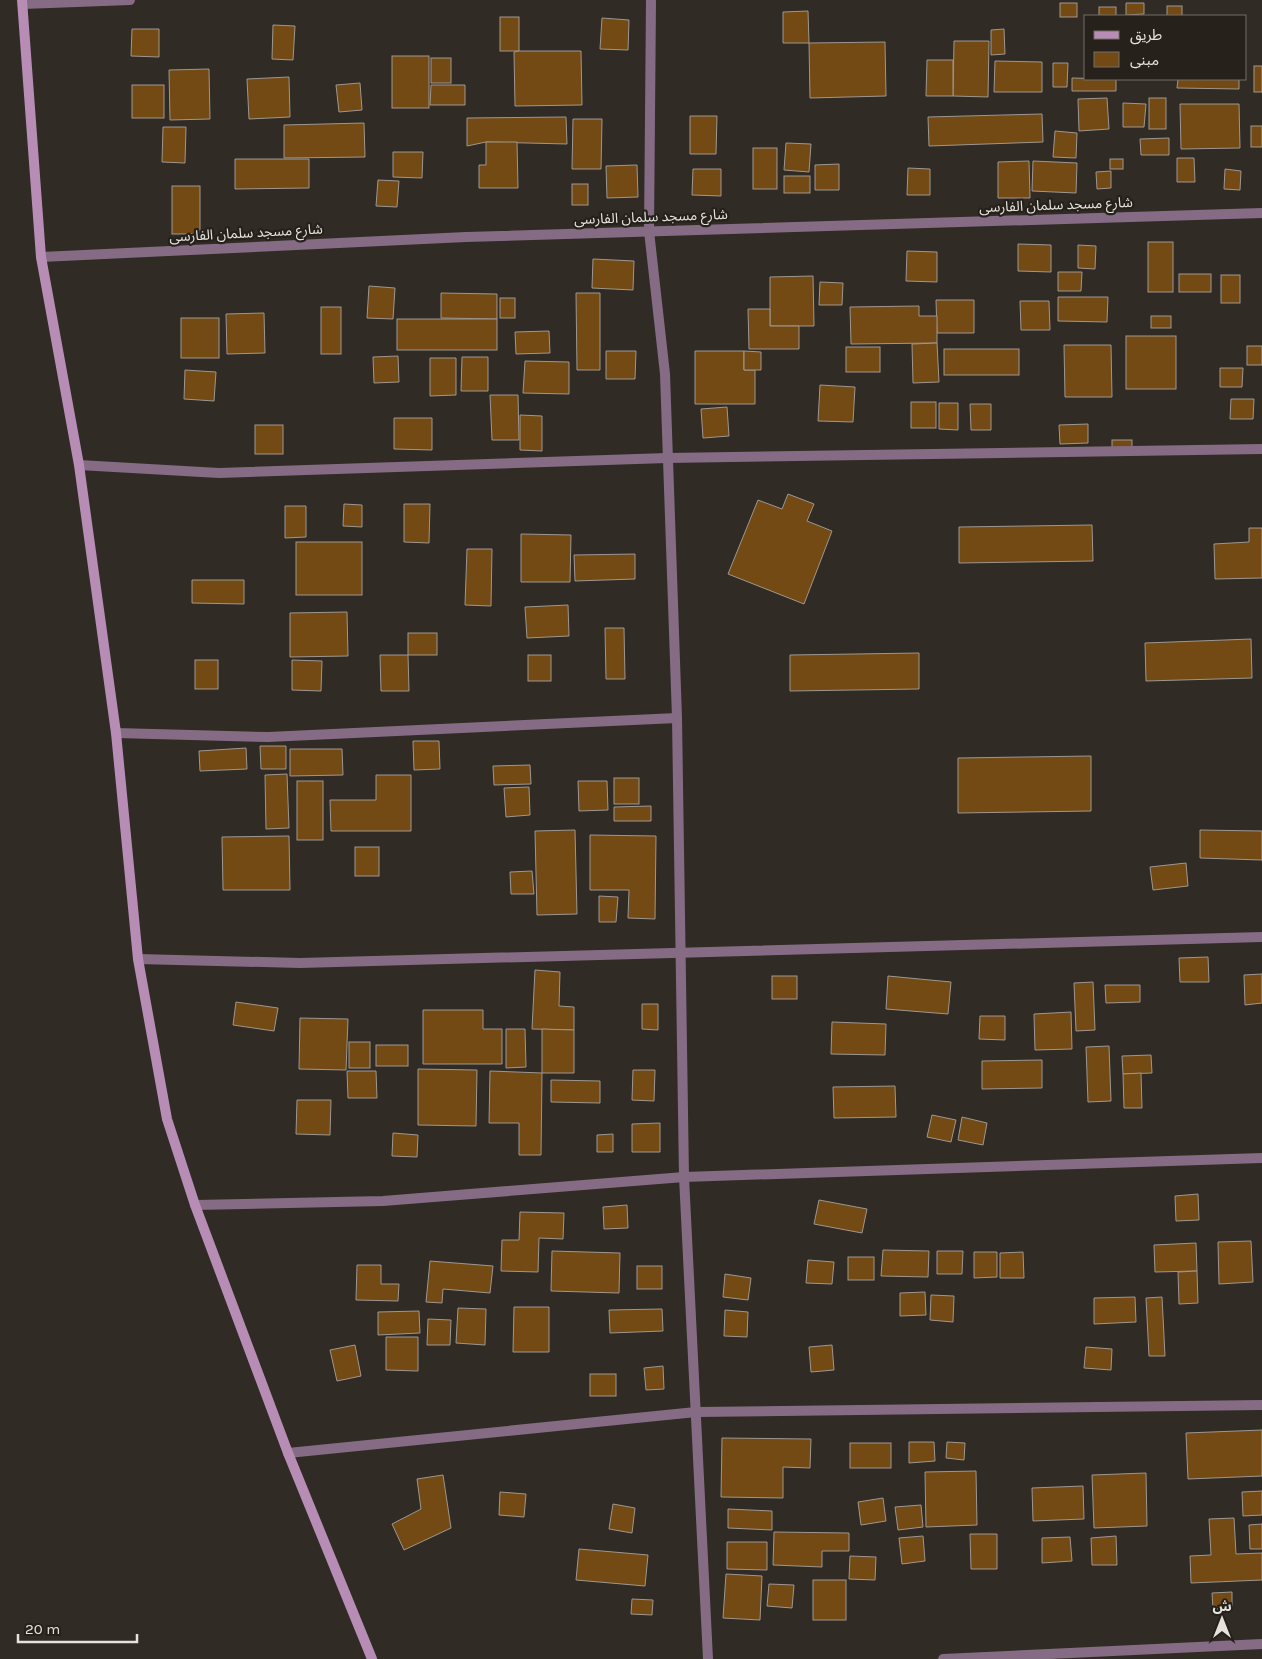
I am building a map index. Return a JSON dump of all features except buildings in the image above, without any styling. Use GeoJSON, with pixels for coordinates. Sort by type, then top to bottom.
{"type":"FeatureCollection","features":[{"type":"Feature","properties":{"kind":"street"},"geometry":{"type":"LineString","coordinates":[[130,0],[23,2],[41,257],[79,466],[116,733],[138,959],[167,1119],[195,1205],[288,1453],[372,1659]]}},
{"type":"Feature","properties":{"kind":"street"},"geometry":{"type":"LineString","coordinates":[[651,0],[649,231],[665,374],[678,718],[684,1177],[708,1659]]}},
{"type":"Feature","properties":{"kind":"street","name":"شارع مسجد سلمان الفارسى"},"geometry":{"type":"LineString","coordinates":[[41,257],[456,237],[1262,213]]}},
{"type":"Feature","properties":{"kind":"street"},"geometry":{"type":"LineString","coordinates":[[79,466],[219,473],[667,458],[1262,449]]}},
{"type":"Feature","properties":{"kind":"street"},"geometry":{"type":"LineString","coordinates":[[116,733],[268,737],[678,718]]}},
{"type":"Feature","properties":{"kind":"street"},"geometry":{"type":"LineString","coordinates":[[138,959],[300,963],[1262,937]]}},
{"type":"Feature","properties":{"kind":"street"},"geometry":{"type":"LineString","coordinates":[[195,1205],[383,1201],[684,1177],[1262,1158]]}},
{"type":"Feature","properties":{"kind":"street"},"geometry":{"type":"LineString","coordinates":[[288,1453],[696,1412],[1262,1405]]}},
{"type":"Feature","properties":{"kind":"street"},"geometry":{"type":"LineString","coordinates":[[943,1659],[1262,1644]]}}]}
